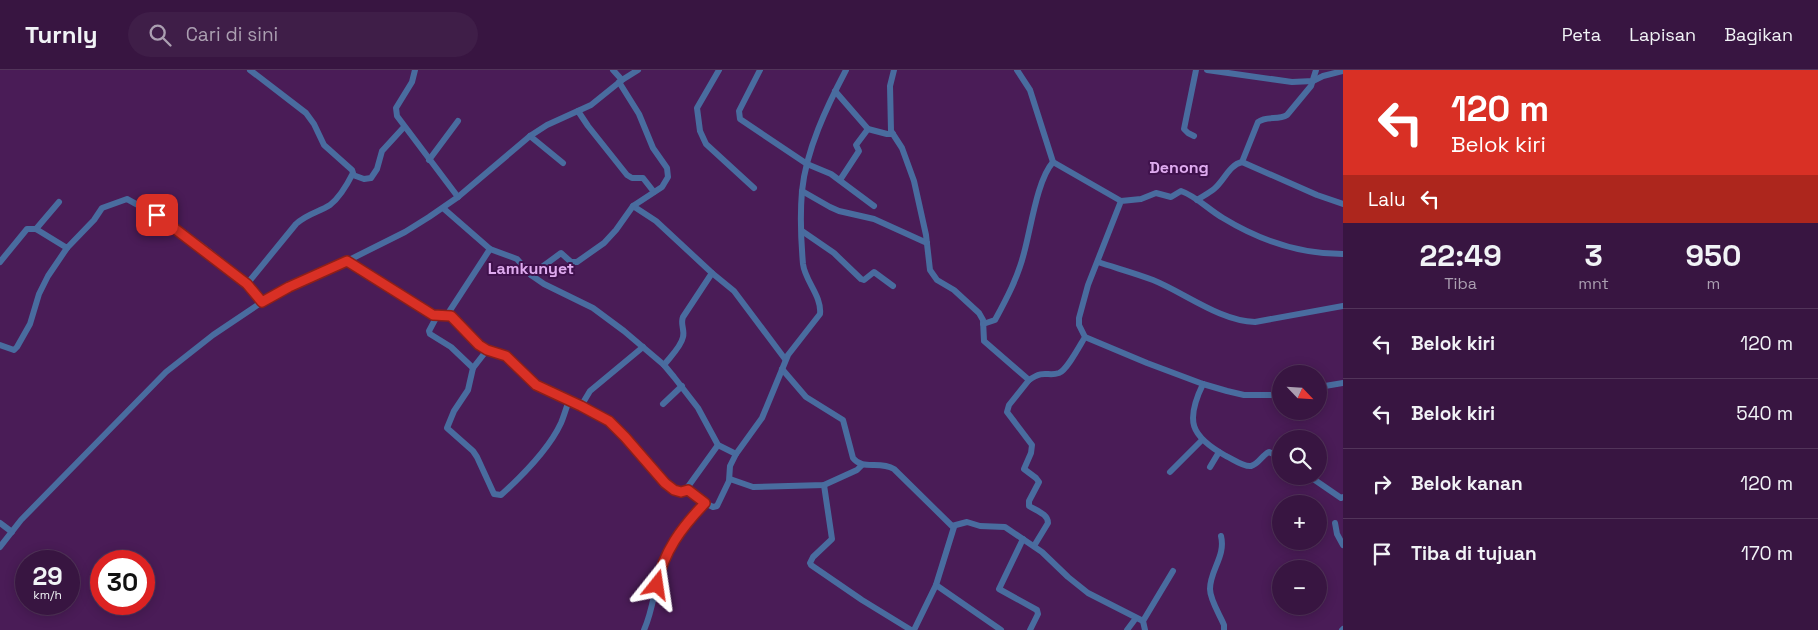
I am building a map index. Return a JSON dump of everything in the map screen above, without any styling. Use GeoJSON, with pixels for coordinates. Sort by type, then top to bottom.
{"type":"FeatureCollection","features":[{"type":"Feature","properties":{"kind":"street"},"geometry":{"type":"LineString","coordinates":[[250,70],[306,113],[314,124],[324,145],[352,170],[353,175]]}},
{"type":"Feature","properties":{"kind":"street"},"geometry":{"type":"LineString","coordinates":[[415,70],[412,82],[396,108],[397,116],[458,197]]}},
{"type":"Feature","properties":{"kind":"street"},"geometry":{"type":"LineString","coordinates":[[531,275],[561,253],[571,262],[577,262],[604,243],[633,206],[662,187],[669,174],[653,148],[639,114],[613,70]]}},
{"type":"Feature","properties":{"kind":"street"},"geometry":{"type":"LineString","coordinates":[[0,547],[5,529],[166,372],[214,335],[262,302],[289,287],[405,232],[458,197],[530,136],[547,125],[591,105],[620,81],[638,70]]}},
{"type":"Feature","properties":{"kind":"street"},"geometry":{"type":"LineString","coordinates":[[719,70],[696,108],[700,131],[706,144],[754,188]]}},
{"type":"Feature","properties":{"kind":"street"},"geometry":{"type":"LineString","coordinates":[[760,70],[739,111],[739,117],[807,164],[831,174],[874,206]]}},
{"type":"Feature","properties":{"kind":"street"},"geometry":{"type":"LineString","coordinates":[[688,490],[705,503],[713,507],[717,506],[730,479],[729,469],[736,454],[762,418],[785,359],[790,350],[820,314],[820,304],[804,267],[802,191],[807,164],[822,120],[846,70]]}},
{"type":"Feature","properties":{"kind":"street"},"geometry":{"type":"LineString","coordinates":[[894,70],[891,76],[890,123],[914,181],[927,243],[927,255],[931,273],[937,280],[954,290],[982,317],[984,341],[1029,380]]}},
{"type":"Feature","properties":{"kind":"street"},"geometry":{"type":"LineString","coordinates":[[1017,70],[1030,90],[1053,162],[1121,201],[1141,199],[1156,193],[1171,197],[1181,191],[1197,200],[1215,214],[1255,236],[1284,246],[1328,254],[1343,254]]}},
{"type":"Feature","properties":{"kind":"street"},"geometry":{"type":"LineString","coordinates":[[1194,136],[1184,129],[1196,70]]}},
{"type":"Feature","properties":{"kind":"street"},"geometry":{"type":"LineString","coordinates":[[1206,70],[1254,73],[1287,82],[1312,81],[1323,76],[1342,73]]}},
{"type":"Feature","properties":{"kind":"street"},"geometry":{"type":"LineString","coordinates":[[1242,162],[1258,122],[1264,118],[1286,117],[1311,86],[1316,70]]}},
{"type":"Feature","properties":{"kind":"street"},"geometry":{"type":"LineString","coordinates":[[835,91],[868,129],[893,134]]}},
{"type":"Feature","properties":{"kind":"street"},"geometry":{"type":"LineString","coordinates":[[578,111],[627,175],[632,178],[643,178],[654,192]]}},
{"type":"Feature","properties":{"kind":"street"},"geometry":{"type":"LineString","coordinates":[[429,160],[458,121]]}},
{"type":"Feature","properties":{"kind":"street"},"geometry":{"type":"LineString","coordinates":[[353,175],[364,179],[371,178],[377,169],[382,151],[404,127]]}},
{"type":"Feature","properties":{"kind":"street"},"geometry":{"type":"LineString","coordinates":[[840,180],[859,152],[856,145],[868,129]]}},
{"type":"Feature","properties":{"kind":"street"},"geometry":{"type":"LineString","coordinates":[[530,136],[563,163]]}},
{"type":"Feature","properties":{"kind":"street"},"geometry":{"type":"LineString","coordinates":[[982,324],[995,320],[1008,298],[1024,254],[1045,174],[1053,162]]}},
{"type":"Feature","properties":{"kind":"street"},"geometry":{"type":"LineString","coordinates":[[1197,200],[1213,190],[1233,166],[1242,162],[1317,195],[1343,204]]}},
{"type":"Feature","properties":{"kind":"street"},"geometry":{"type":"LineString","coordinates":[[247,284],[296,224],[306,215],[330,205],[353,175]]}},
{"type":"Feature","properties":{"kind":"street"},"geometry":{"type":"LineString","coordinates":[[802,191],[834,209],[874,219],[927,243]]}},
{"type":"Feature","properties":{"kind":"street"},"geometry":{"type":"LineString","coordinates":[[0,345],[10,350],[14,350],[17,347],[30,324],[39,294],[48,276],[67,248],[94,220],[102,208],[127,199],[157,215],[247,284],[262,302]]}},
{"type":"Feature","properties":{"kind":"street"},"geometry":{"type":"LineString","coordinates":[[1121,201],[1088,286],[1079,322],[1086,338],[1203,384],[1244,395],[1272,395]]}},
{"type":"Feature","properties":{"kind":"street"},"geometry":{"type":"LineString","coordinates":[[36,228],[59,202]]}},
{"type":"Feature","properties":{"kind":"street"},"geometry":{"type":"LineString","coordinates":[[633,206],[656,221],[741,299],[785,359]]}},
{"type":"Feature","properties":{"kind":"street"},"geometry":{"type":"LineString","coordinates":[[443,208],[490,249],[514,257],[531,275],[544,284],[593,308],[624,331],[664,365],[682,386],[698,408],[718,445],[736,454]]}},
{"type":"Feature","properties":{"kind":"street"},"geometry":{"type":"LineString","coordinates":[[0,262],[27,229],[36,228],[67,248]]}},
{"type":"Feature","properties":{"kind":"street"},"geometry":{"type":"LineString","coordinates":[[802,231],[834,253],[861,279],[864,280],[874,272],[893,286]]}},
{"type":"Feature","properties":{"kind":"street"},"geometry":{"type":"LineString","coordinates":[[447,315],[490,249]]}},
{"type":"Feature","properties":{"kind":"street"},"geometry":{"type":"LineString","coordinates":[[347,261],[421,308],[437,316],[447,315],[458,322],[487,350],[506,356],[536,385],[609,421],[665,483],[674,490],[681,492],[688,490]]}},
{"type":"Feature","properties":{"kind":"street"},"geometry":{"type":"LineString","coordinates":[[1098,262],[1153,280],[1229,317],[1243,321],[1255,322],[1343,306]]}},
{"type":"Feature","properties":{"kind":"street"},"geometry":{"type":"LineString","coordinates":[[664,365],[682,341],[684,333],[681,319],[712,273]]}},
{"type":"Feature","properties":{"kind":"street"},"geometry":{"type":"LineString","coordinates":[[437,316],[430,334],[451,348],[472,368]]}},
{"type":"Feature","properties":{"kind":"street"},"geometry":{"type":"LineString","coordinates":[[1034,546],[1048,523],[1048,519],[1029,506],[1029,501],[1039,482],[1024,468],[1031,453],[1032,445],[1007,412],[1009,405],[1029,380],[1042,373],[1057,373],[1063,370],[1086,338]]}},
{"type":"Feature","properties":{"kind":"street"},"geometry":{"type":"LineString","coordinates":[[581,406],[590,391],[642,347]]}},
{"type":"Feature","properties":{"kind":"street"},"geometry":{"type":"LineString","coordinates":[[487,350],[472,368],[468,390],[454,411],[447,428],[473,450],[496,496],[501,495],[514,483],[549,443],[560,424],[569,401]]}},
{"type":"Feature","properties":{"kind":"street"},"geometry":{"type":"LineString","coordinates":[[782,369],[806,397],[843,420],[853,458],[862,465],[881,464],[894,469],[954,527]]}},
{"type":"Feature","properties":{"kind":"street"},"geometry":{"type":"LineString","coordinates":[[1328,386],[1343,383]]}},
{"type":"Feature","properties":{"kind":"street"},"geometry":{"type":"LineString","coordinates":[[1203,384],[1196,398],[1192,413],[1195,427],[1202,440],[1219,452],[1247,466],[1254,465],[1269,452],[1272,454]]}},
{"type":"Feature","properties":{"kind":"street"},"geometry":{"type":"LineString","coordinates":[[663,404],[682,386]]}},
{"type":"Feature","properties":{"kind":"street"},"geometry":{"type":"LineString","coordinates":[[1170,472],[1202,440]]}},
{"type":"Feature","properties":{"kind":"street"},"geometry":{"type":"LineString","coordinates":[[688,490],[689,484],[718,445]]}},
{"type":"Feature","properties":{"kind":"street"},"geometry":{"type":"LineString","coordinates":[[1210,467],[1219,452]]}},
{"type":"Feature","properties":{"kind":"street"},"geometry":{"type":"LineString","coordinates":[[730,479],[753,487],[824,485],[857,470],[862,465]]}},
{"type":"Feature","properties":{"kind":"street"},"geometry":{"type":"LineString","coordinates":[[824,485],[832,539],[813,557],[811,565],[862,600],[912,630],[936,585],[954,527],[965,522],[980,526],[1005,527],[1034,546],[1088,593],[1139,620],[1145,630]]}},
{"type":"Feature","properties":{"kind":"street"},"geometry":{"type":"LineString","coordinates":[[1322,485],[1341,498],[1343,497]]}},
{"type":"Feature","properties":{"kind":"street"},"geometry":{"type":"LineString","coordinates":[[644,630],[665,556],[678,533],[705,503]]}},
{"type":"Feature","properties":{"kind":"street"},"geometry":{"type":"LineString","coordinates":[[1335,523],[1337,534],[1343,545]]}},
{"type":"Feature","properties":{"kind":"street"},"geometry":{"type":"LineString","coordinates":[[1221,536],[1223,544],[1210,584],[1210,592],[1224,625],[1224,630]]}},
{"type":"Feature","properties":{"kind":"street"},"geometry":{"type":"LineString","coordinates":[[1023,539],[999,589],[1037,610],[1038,614],[1030,630]]}},
{"type":"Feature","properties":{"kind":"street"},"geometry":{"type":"LineString","coordinates":[[1126,630],[1139,620],[1172,571]]}},
{"type":"Feature","properties":{"kind":"street"},"geometry":{"type":"LineString","coordinates":[[936,585],[1001,630]]}},
{"type":"Feature","properties":{"kind":"district","name":"Denong"},"geometry":{"type":"Point","coordinates":[1179,167]}},
{"type":"Feature","properties":{"kind":"district","name":"Lamkunyet"},"geometry":{"type":"Point","coordinates":[531,268]}},
{"type":"Feature","properties":{"kind":"route"},"geometry":{"type":"LineString","coordinates":[[157,215],[247,284],[262,302],[289,287],[347,261],[433,315],[451,316],[479,345],[487,350],[506,356],[536,385],[609,421],[665,483],[674,490],[681,492],[688,490],[688,492],[705,503],[678,533],[665,556],[657,585]]}}]}
